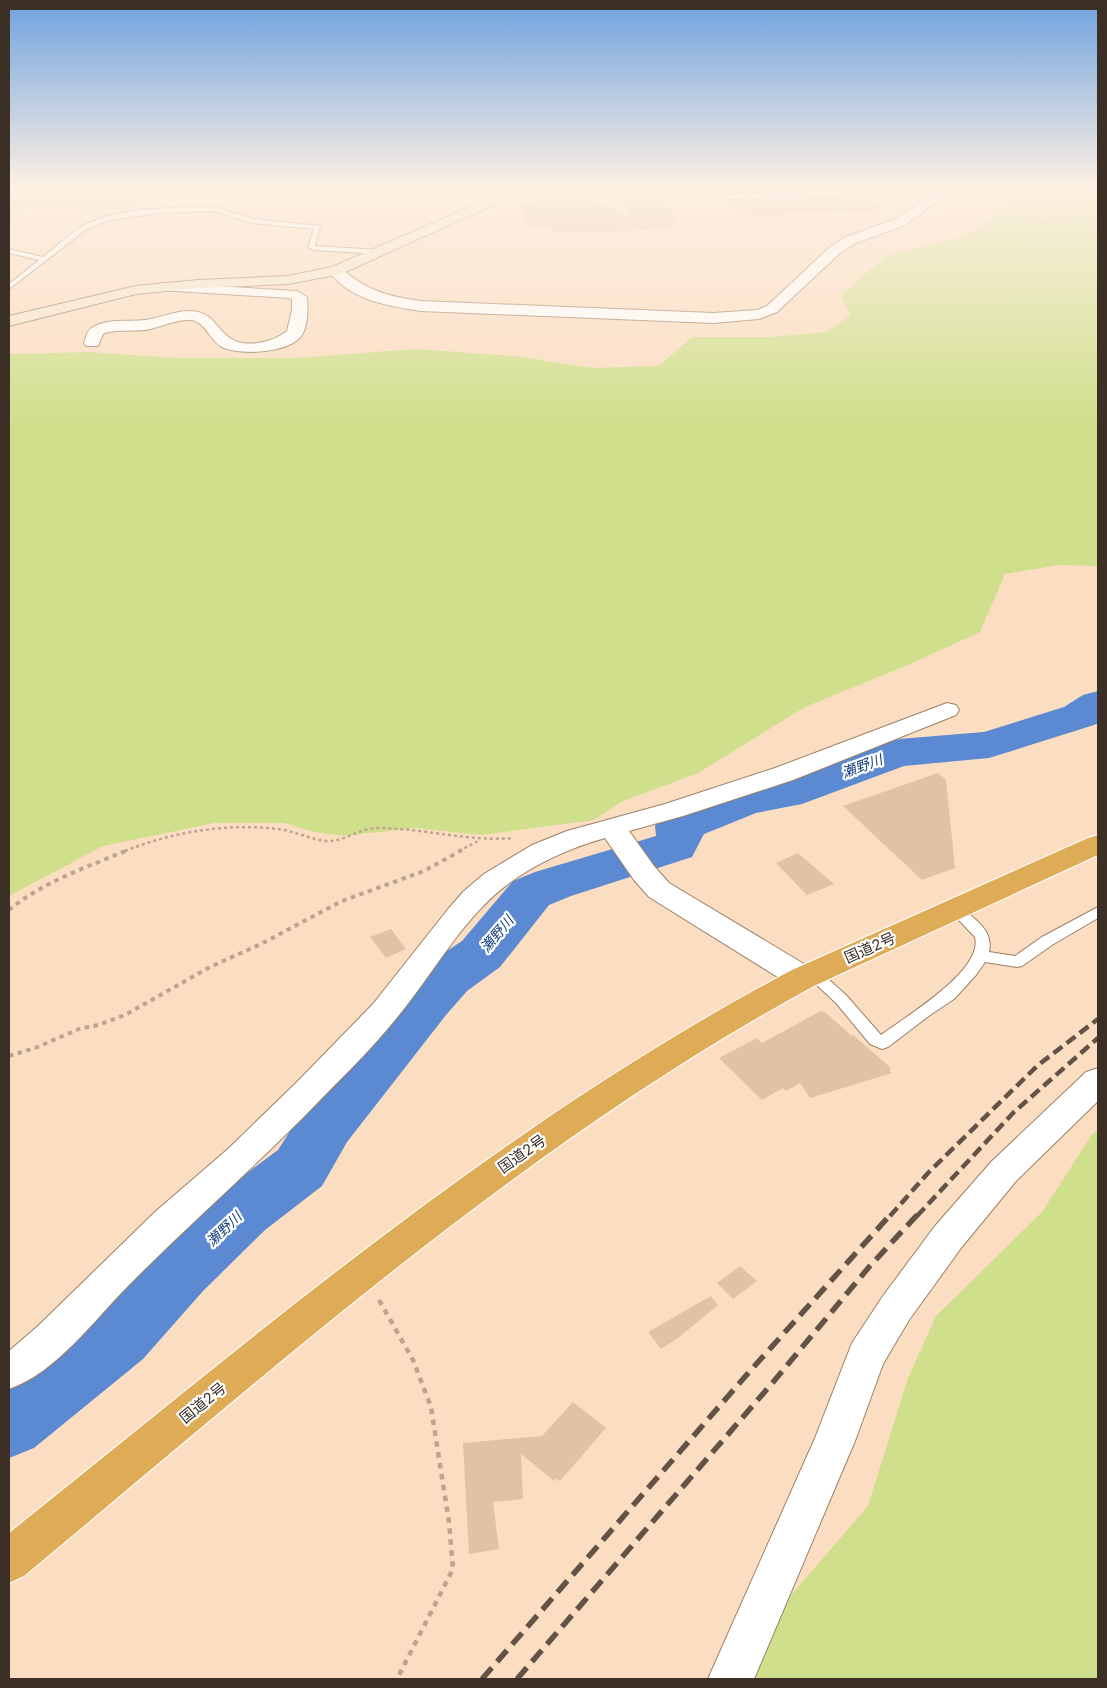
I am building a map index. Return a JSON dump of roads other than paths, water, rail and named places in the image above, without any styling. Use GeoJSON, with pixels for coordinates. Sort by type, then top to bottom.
{"type":"FeatureCollection","features":[{"type":"Feature","properties":{"kind":"highway","name":"国道2号"},"geometry":{"type":"LineString","coordinates":[[9,1561],[362,1272],[471,1189],[622,1084],[760,1001],[808,976],[1098,844]]}},
{"type":"Feature","properties":{"kind":"street"},"geometry":{"type":"LineString","coordinates":[[9,321],[106,296],[164,287],[288,280],[336,272],[349,266]]}},
{"type":"Feature","properties":{"kind":"street"},"geometry":{"type":"LineString","coordinates":[[336,272],[346,282],[374,298],[421,306],[713,318],[746,316],[772,309],[818,266]]}},
{"type":"Feature","properties":{"kind":"street"},"geometry":{"type":"LineString","coordinates":[[92,343],[96,331],[103,328],[146,324],[190,315],[200,317],[206,321],[219,338],[227,344],[244,347],[280,343],[295,333],[300,302],[299,297],[292,294],[164,287]]}},
{"type":"Feature","properties":{"kind":"street"},"geometry":{"type":"LineString","coordinates":[[9,1371],[23,1364],[52,1338],[169,1222],[240,1159],[310,1090],[384,1012],[459,916],[494,881],[542,851],[578,837],[674,810],[775,777],[948,710]]}},
{"type":"Feature","properties":{"kind":"street"},"geometry":{"type":"LineString","coordinates":[[614,829],[644,873],[659,890],[808,976]]}},
{"type":"Feature","properties":{"kind":"street"},"geometry":{"type":"LineString","coordinates":[[730,1679],[834,1441],[866,1356],[896,1308],[948,1237],[991,1185],[1098,1081]]}},
{"type":"Feature","properties":{"kind":"lane"},"geometry":{"type":"LineString","coordinates":[[9,287],[36,266]]}},
{"type":"Feature","properties":{"kind":"lane"},"geometry":{"type":"LineString","coordinates":[[808,976],[841,999],[876,1040],[882,1043],[924,1010],[949,994],[981,956],[984,942],[982,935],[955,910]]}},
{"type":"Feature","properties":{"kind":"lane"},"geometry":{"type":"LineString","coordinates":[[981,956],[1017,962],[1047,941],[1098,912]]}},
{"type":"Feature","properties":{"kind":"waterway","name":"瀬野川"},"geometry":{"type":"LineString","coordinates":[[9,1424],[119,1337],[180,1271],[243,1211],[300,1168],[326,1125],[427,1001],[448,977],[481,954],[531,893],[553,884],[675,846],[680,835],[679,826],[746,800],[785,794],[899,753],[989,745],[1079,716],[1098,704]]}},
{"type":"Feature","properties":{"kind":"railway"},"geometry":{"type":"LineString","coordinates":[[890,1216],[928,1173],[1037,1066],[1098,1019]]}},
{"type":"Feature","properties":{"kind":"railway"},"geometry":{"type":"LineString","coordinates":[[917,1216],[1014,1112],[1098,1038]]}},
{"type":"Feature","properties":{"kind":"railway"},"geometry":{"type":"LineString","coordinates":[[482,1679],[750,1371],[891,1214]]}},
{"type":"Feature","properties":{"kind":"railway"},"geometry":{"type":"LineString","coordinates":[[517,1679],[774,1381],[869,1267],[918,1214]]}}]}
